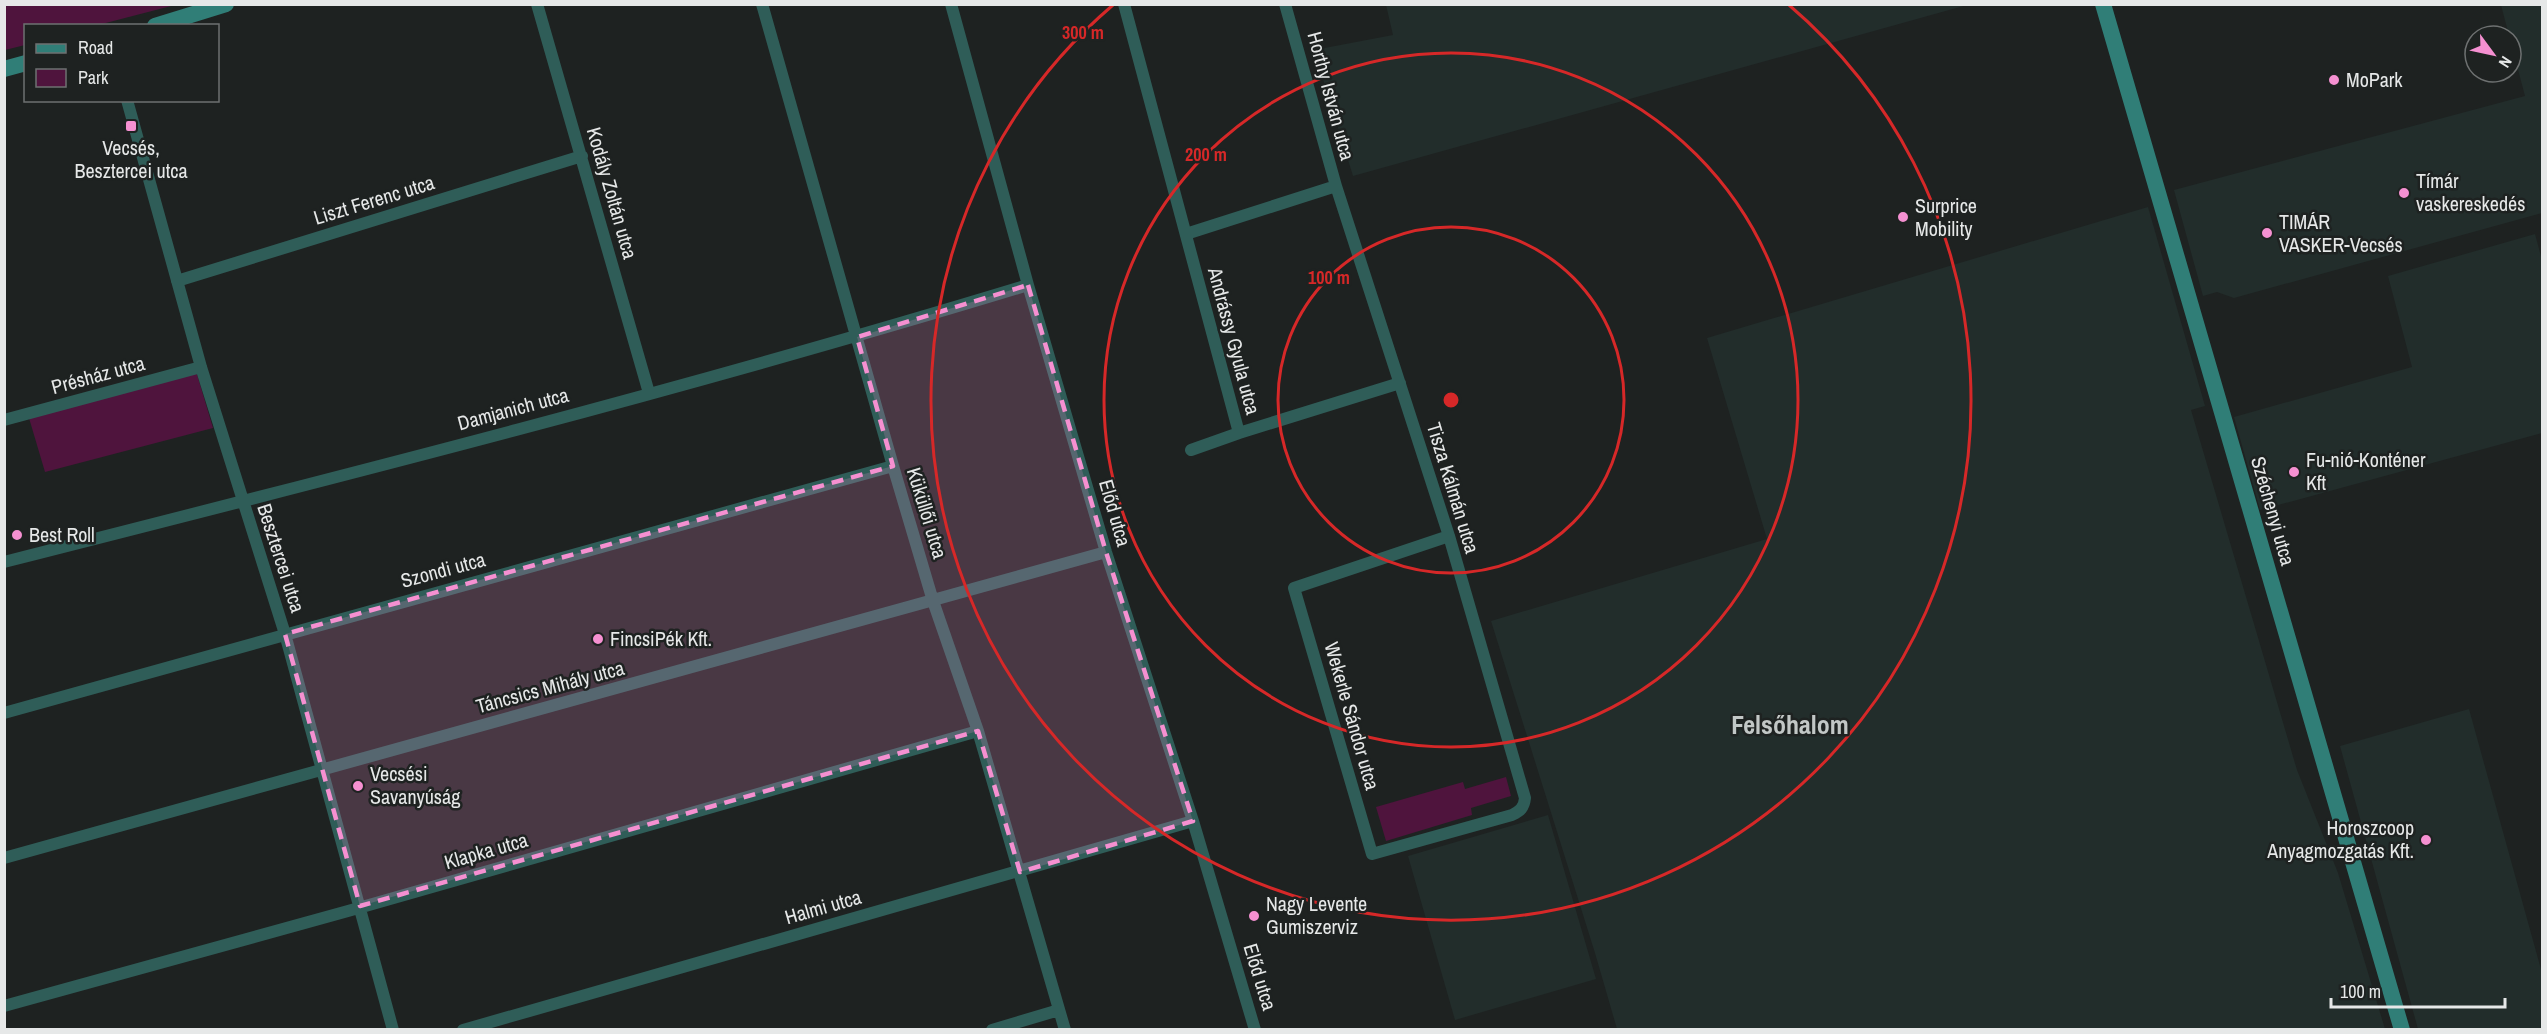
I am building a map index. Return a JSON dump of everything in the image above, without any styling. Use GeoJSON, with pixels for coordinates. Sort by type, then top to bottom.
{"type":"FeatureCollection","features":[{"type":"Feature","properties":{"kind":"street"},"geometry":{"type":"LineString","coordinates":[[161,24],[226,4]]}},
{"type":"Feature","properties":{"kind":"street","name":"Kodály Zoltán utca"},"geometry":{"type":"LineString","coordinates":[[537,4],[649,393]]}},
{"type":"Feature","properties":{"kind":"street","name":"Küküllői utca"},"geometry":{"type":"LineString","coordinates":[[762,4],[893,466],[933,601],[978,731],[1065,1029]]}},
{"type":"Feature","properties":{"kind":"street","name":"Előd utca"},"geometry":{"type":"LineString","coordinates":[[951,4],[1028,285],[1106,552],[1193,821],[1255,1029]]}},
{"type":"Feature","properties":{"kind":"street","name":"Andrássy Gyula utca"},"geometry":{"type":"LineString","coordinates":[[1124,4],[1239,433],[1400,383]]}},
{"type":"Feature","properties":{"kind":"street","name":"Horthy István utca"},"geometry":{"type":"LineString","coordinates":[[1186,234],[1336,186],[1286,4]]}},
{"type":"Feature","properties":{"kind":"street","name":"Széchenyi utca"},"geometry":{"type":"LineString","coordinates":[[2103,4],[2402,1029]]}},
{"type":"Feature","properties":{"kind":"street"},"geometry":{"type":"LineString","coordinates":[[4,69],[24,64]]}},
{"type":"Feature","properties":{"kind":"street","name":"Besztercei utca"},"geometry":{"type":"LineString","coordinates":[[128,102],[201,367],[285,634],[393,1029]]}},
{"type":"Feature","properties":{"kind":"street","name":"Liszt Ferenc utca"},"geometry":{"type":"LineString","coordinates":[[177,280],[582,156]]}},
{"type":"Feature","properties":{"kind":"street","name":"Tisza Kálmán utca"},"geometry":{"type":"LineString","coordinates":[[1336,186],[1449,536],[1525,798],[1525,805],[1519,812],[1512,815],[1372,854]]}},
{"type":"Feature","properties":{"kind":"street","name":"Damjanich utca"},"geometry":{"type":"LineString","coordinates":[[4,562],[243,502],[857,337],[1028,285]]}},
{"type":"Feature","properties":{"kind":"street","name":"Présház utca"},"geometry":{"type":"LineString","coordinates":[[4,420],[201,367]]}},
{"type":"Feature","properties":{"kind":"street"},"geometry":{"type":"LineString","coordinates":[[1191,450],[1239,433]]}},
{"type":"Feature","properties":{"kind":"street","name":"Szondi utca"},"geometry":{"type":"LineString","coordinates":[[4,712],[893,466]]}},
{"type":"Feature","properties":{"kind":"street","name":"Wekerle Sándor utca"},"geometry":{"type":"LineString","coordinates":[[1372,854],[1294,588],[1449,536]]}},
{"type":"Feature","properties":{"kind":"street","name":"Táncsics Mihály utca"},"geometry":{"type":"LineString","coordinates":[[4,858],[321,768],[336,766],[1106,552]]}},
{"type":"Feature","properties":{"kind":"street","name":"Klapka utca"},"geometry":{"type":"LineString","coordinates":[[4,1006],[978,731]]}},
{"type":"Feature","properties":{"kind":"street","name":"Halmi utca"},"geometry":{"type":"LineString","coordinates":[[463,1029],[1193,821]]}},
{"type":"Feature","properties":{"kind":"street"},"geometry":{"type":"LineString","coordinates":[[992,1029],[1059,1010]]}},
{"type":"Feature","properties":{"kind":"highlighted area"},"geometry":{"type":"Polygon","coordinates":[[[1028,285],[1106,552],[1193,821],[1020,872],[978,731],[360,906],[285,634],[893,466],[857,337],[1028,285]]]}},
{"type":"Feature","properties":{"kind":"shaded area"},"geometry":{"type":"Polygon","coordinates":[[[1386,4],[1967,5],[1353,176],[1314,50],[1393,35],[1386,4]]]}},
{"type":"Feature","properties":{"kind":"shaded area"},"geometry":{"type":"Polygon","coordinates":[[[2501,5],[2542,5],[2542,213],[2234,298],[2217,292],[2203,296],[2174,190],[2525,96],[2522,84],[2523,24],[2506,24],[2501,5]]]}},
{"type":"Feature","properties":{"kind":"shaded area"},"geometry":{"type":"Polygon","coordinates":[[[2148,207],[2205,406],[2191,410],[2297,770],[2338,873],[2385,1029],[1617,1029],[1491,621],[1767,539],[1707,338],[2148,207]]]}},
{"type":"Feature","properties":{"kind":"shaded area"},"geometry":{"type":"Polygon","coordinates":[[[2535,234],[2542,260],[2542,433],[2260,510],[2234,417],[2412,367],[2388,276],[2535,234]]]}},
{"type":"Feature","properties":{"kind":"shaded area"},"geometry":{"type":"Polygon","coordinates":[[[2469,709],[2542,973],[2542,1029],[2418,1029],[2340,746],[2469,709]]]}},
{"type":"Feature","properties":{"kind":"shaded area"},"geometry":{"type":"Polygon","coordinates":[[[1548,815],[1596,979],[1455,1020],[1408,856],[1548,815]]]}},
{"type":"Feature","properties":{"kind":"green space"},"geometry":{"type":"Polygon","coordinates":[[[5,4],[175,4],[102,24],[24,24],[24,45],[5,50],[5,4]]]}},
{"type":"Feature","properties":{"kind":"green space"},"geometry":{"type":"Polygon","coordinates":[[[196,371],[213,428],[45,472],[29,418],[196,371]]]}},
{"type":"Feature","properties":{"kind":"green space"},"geometry":{"type":"Polygon","coordinates":[[[1506,777],[1511,796],[1471,808],[1472,815],[1386,841],[1376,807],[1463,782],[1465,789],[1506,777]]]}},
{"type":"Feature","properties":{"kind":"place","name":"MoPark"},"geometry":{"type":"Point","coordinates":[2334,80]}},
{"type":"Feature","properties":{"kind":"place","name":"Vecsés, Besztercei utca"},"geometry":{"type":"Point","coordinates":[131,126]}},
{"type":"Feature","properties":{"kind":"place","name":"Tímár vaskereskedés"},"geometry":{"type":"Point","coordinates":[2404,193]}},
{"type":"Feature","properties":{"kind":"place","name":"Surprice Mobility"},"geometry":{"type":"Point","coordinates":[1903,217]}},
{"type":"Feature","properties":{"kind":"place","name":"TIMÁR VASKER-Vecsés"},"geometry":{"type":"Point","coordinates":[2267,233]}},
{"type":"Feature","properties":{"kind":"place","name":"Fu-nió-Konténer Kft"},"geometry":{"type":"Point","coordinates":[2294,472]}},
{"type":"Feature","properties":{"kind":"place","name":"Best Roll"},"geometry":{"type":"Point","coordinates":[17,535]}},
{"type":"Feature","properties":{"kind":"place","name":"FincsiPék Kft."},"geometry":{"type":"Point","coordinates":[598,639]}},
{"type":"Feature","properties":{"kind":"place","name":"Vecsési Savanyúság"},"geometry":{"type":"Point","coordinates":[358,786]}},
{"type":"Feature","properties":{"kind":"place","name":"Horoszcoop Anyagmozgatás Kft."},"geometry":{"type":"Point","coordinates":[2426,840]}},
{"type":"Feature","properties":{"kind":"place","name":"Nagy Levente Gumiszerviz"},"geometry":{"type":"Point","coordinates":[1254,916]}},
{"type":"Feature","properties":{"kind":"district","name":"Felsőhalom"},"geometry":{"type":"Point","coordinates":[1790,725]}}]}
